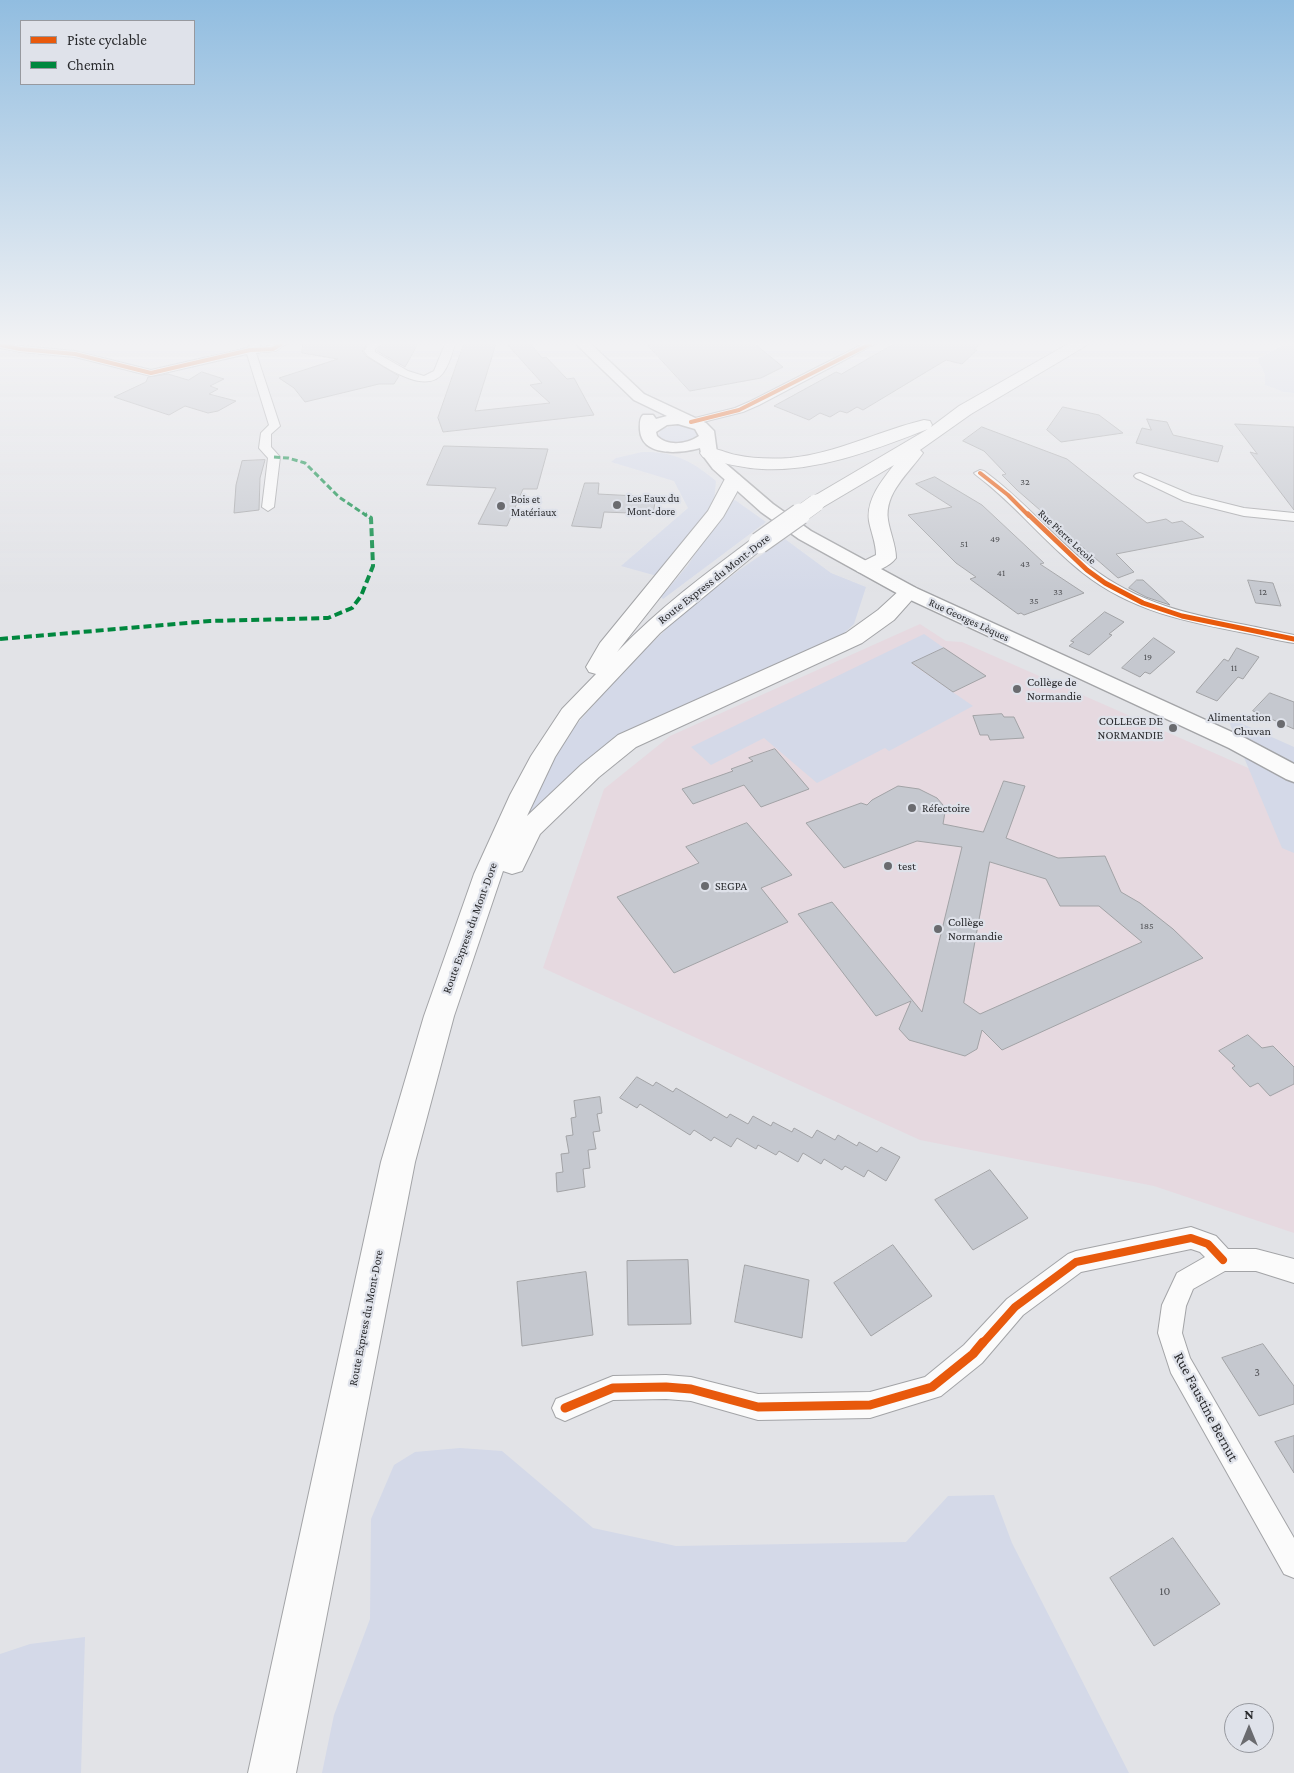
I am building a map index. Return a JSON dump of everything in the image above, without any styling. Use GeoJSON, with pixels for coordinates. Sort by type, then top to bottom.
{"type":"FeatureCollection","features":[{"type":"Feature","properties":{"kind":"main road"},"geometry":{"type":"LineString","coordinates":[[649,427],[649,430],[654,427]]}},
{"type":"Feature","properties":{"kind":"main road"},"geometry":{"type":"LineString","coordinates":[[570,714],[611,643],[716,513],[728,492],[715,453],[700,427]]}},
{"type":"Feature","properties":{"kind":"main road"},"geometry":{"type":"LineString","coordinates":[[679,448],[696,445],[728,461],[756,465],[790,462],[828,456],[860,448],[919,427]]}},
{"type":"Feature","properties":{"kind":"main road","name":"Route Express du Mont-Dore"},"geometry":{"type":"LineString","coordinates":[[272,1773],[398,1162],[439,1016],[488,874],[542,756],[570,714],[652,628],[702,586],[816,503],[942,427]]}},
{"type":"Feature","properties":{"kind":"main road","name":"Rue Georges Lèques"},"geometry":{"type":"LineString","coordinates":[[649,430],[648,435],[650,439],[656,443],[695,453],[715,453],[767,508],[805,535],[909,592],[1237,743],[1294,765]]}},
{"type":"Feature","properties":{"kind":"main road"},"geometry":{"type":"LineString","coordinates":[[865,568],[886,558],[878,515],[886,490],[898,471],[926,438]]}},
{"type":"Feature","properties":{"kind":"main road"},"geometry":{"type":"LineString","coordinates":[[340,1450],[452,1029],[477,950],[515,856],[529,829],[590,771],[627,741],[854,638],[886,615],[909,592]]}},
{"type":"Feature","properties":{"kind":"main road","name":"Rue Georges Lèques"},"geometry":{"type":"LineString","coordinates":[[1237,743],[1294,774]]}},
{"type":"Feature","properties":{"kind":"street"},"geometry":{"type":"LineString","coordinates":[[268,507],[274,457],[265,448],[266,433],[274,427]]}},
{"type":"Feature","properties":{"kind":"street"},"geometry":{"type":"LineString","coordinates":[[715,453],[724,427]]}},
{"type":"Feature","properties":{"kind":"street","name":"Rue Pierre Lecole"},"geometry":{"type":"LineString","coordinates":[[980,473],[998,485],[1088,571],[1121,593],[1160,611],[1294,639]]}},
{"type":"Feature","properties":{"kind":"street"},"geometry":{"type":"LineString","coordinates":[[1140,476],[1188,498],[1244,512],[1294,517]]}},
{"type":"Feature","properties":{"kind":"street"},"geometry":{"type":"LineString","coordinates":[[565,1408],[613,1388],[666,1387],[690,1389],[758,1407],[870,1405],[932,1387],[973,1354],[1015,1307],[1076,1262],[1190,1238],[1208,1244],[1222,1260],[1256,1260],[1294,1271]]}},
{"type":"Feature","properties":{"kind":"street","name":"Rue Faustine Bernut"},"geometry":{"type":"LineString","coordinates":[[1222,1260],[1185,1282],[1174,1305],[1170,1333],[1180,1364],[1294,1564]]}},
{"type":"Feature","properties":{"kind":"shaded area"},"geometry":{"type":"Polygon","coordinates":[[[685,427],[695,429],[699,437],[683,443],[672,444],[658,436],[661,429],[685,427]]]}},
{"type":"Feature","properties":{"kind":"shaded area"},"geometry":{"type":"Polygon","coordinates":[[[642,452],[673,455],[699,468],[716,481],[714,502],[696,532],[657,576],[621,566],[688,508],[674,481],[611,462],[616,458],[642,452]]]}},
{"type":"Feature","properties":{"kind":"shaded area"},"geometry":{"type":"Polygon","coordinates":[[[735,500],[766,522],[663,599],[661,597],[688,565],[728,502],[735,500]]]}},
{"type":"Feature","properties":{"kind":"shaded area"},"geometry":{"type":"Polygon","coordinates":[[[785,539],[831,573],[866,587],[854,624],[832,644],[739,682],[535,810],[525,814],[563,740],[624,670],[688,608],[785,539]]]}},
{"type":"Feature","properties":{"kind":"shaded area","name":"Collège de Normandie"},"geometry":{"type":"Polygon","coordinates":[[[920,624],[946,641],[962,642],[1271,778],[1294,794],[1294,1233],[1154,1186],[920,1140],[543,968],[604,789],[670,736],[920,624]]]}},
{"type":"Feature","properties":{"kind":"shaded area"},"geometry":{"type":"Polygon","coordinates":[[[924,634],[944,648],[912,664],[973,706],[889,751],[885,748],[817,783],[764,738],[711,765],[691,747],[924,634]]]}},
{"type":"Feature","properties":{"kind":"shaded area"},"geometry":{"type":"Polygon","coordinates":[[[1227,717],[1294,747],[1294,853],[1282,848],[1227,717]]]}},
{"type":"Feature","properties":{"kind":"shaded area"},"geometry":{"type":"Polygon","coordinates":[[[460,1448],[502,1451],[593,1528],[676,1546],[906,1542],[948,1496],[994,1495],[1012,1543],[1129,1773],[322,1773],[334,1715],[370,1619],[371,1519],[394,1465],[415,1452],[460,1448]]]}},
{"type":"Feature","properties":{"kind":"shaded area"},"geometry":{"type":"Polygon","coordinates":[[[85,1637],[81,1773],[0,1773],[0,1654],[30,1644],[85,1637]]]}},
{"type":"Feature","properties":{"kind":"building"},"geometry":{"type":"Polygon","coordinates":[[[441,427],[490,427],[443,432],[441,427]]]}},
{"type":"Feature","properties":{"kind":"building"},"geometry":{"type":"Polygon","coordinates":[[[982,427],[1067,459],[1147,523],[1166,519],[1172,523],[1182,521],[1204,537],[1116,554],[1134,572],[1118,578],[1017,490],[1002,475],[1006,474],[984,451],[963,441],[982,427]]]}},
{"type":"Feature","properties":{"kind":"building"},"geometry":{"type":"Polygon","coordinates":[[[1049,427],[1115,427],[1123,433],[1061,442],[1047,430],[1049,427]]]}},
{"type":"Feature","properties":{"kind":"building"},"geometry":{"type":"Polygon","coordinates":[[[1150,427],[1169,427],[1173,435],[1223,446],[1218,462],[1136,443],[1142,428],[1151,430],[1150,427]]]}},
{"type":"Feature","properties":{"kind":"building"},"geometry":{"type":"Polygon","coordinates":[[[1237,427],[1294,427],[1294,510],[1250,452],[1257,454],[1237,427]]]}},
{"type":"Feature","properties":{"kind":"building"},"geometry":{"type":"Polygon","coordinates":[[[444,446],[548,449],[537,489],[523,489],[507,526],[478,524],[496,488],[427,485],[444,446]]]}},
{"type":"Feature","properties":{"kind":"building"},"geometry":{"type":"Polygon","coordinates":[[[265,460],[260,478],[259,510],[234,513],[236,485],[242,461],[265,460]]]}},
{"type":"Feature","properties":{"kind":"building"},"geometry":{"type":"Polygon","coordinates":[[[935,477],[982,505],[1044,563],[1040,564],[1084,593],[1024,615],[1018,614],[970,579],[976,577],[956,563],[908,515],[952,507],[916,484],[935,477]]]}},
{"type":"Feature","properties":{"kind":"building","name":"Les Eaux du Mont-dore"},"geometry":{"type":"Polygon","coordinates":[[[585,483],[599,483],[598,494],[656,497],[653,514],[604,512],[601,528],[572,526],[585,483]]]}},
{"type":"Feature","properties":{"kind":"building"},"geometry":{"type":"Polygon","coordinates":[[[1137,580],[1143,580],[1170,605],[1146,597],[1129,588],[1137,580]]]}},
{"type":"Feature","properties":{"kind":"building"},"geometry":{"type":"Polygon","coordinates":[[[1248,580],[1273,583],[1281,606],[1256,603],[1248,580]]]}},
{"type":"Feature","properties":{"kind":"building"},"geometry":{"type":"Polygon","coordinates":[[[1105,612],[1124,622],[1109,634],[1112,635],[1089,655],[1069,646],[1074,642],[1071,641],[1105,612]]]}},
{"type":"Feature","properties":{"kind":"building"},"geometry":{"type":"Polygon","coordinates":[[[1154,638],[1175,652],[1150,674],[1145,672],[1140,677],[1122,668],[1154,638]]]}},
{"type":"Feature","properties":{"kind":"building"},"geometry":{"type":"Polygon","coordinates":[[[944,648],[986,676],[953,692],[912,663],[944,648]]]}},
{"type":"Feature","properties":{"kind":"building"},"geometry":{"type":"Polygon","coordinates":[[[1237,648],[1259,657],[1243,679],[1238,677],[1217,701],[1196,692],[1224,659],[1228,661],[1237,648]]]}},
{"type":"Feature","properties":{"kind":"building"},"geometry":{"type":"Polygon","coordinates":[[[1270,693],[1294,702],[1294,729],[1253,711],[1270,693]]]}},
{"type":"Feature","properties":{"kind":"building"},"geometry":{"type":"Polygon","coordinates":[[[1002,714],[1004,717],[1014,717],[1024,738],[990,740],[988,735],[980,735],[973,716],[1002,714]]]}},
{"type":"Feature","properties":{"kind":"building"},"geometry":{"type":"Polygon","coordinates":[[[775,749],[809,789],[761,807],[744,785],[693,804],[682,789],[733,771],[731,769],[753,761],[749,758],[775,749]]]}},
{"type":"Feature","properties":{"kind":"building"},"geometry":{"type":"Polygon","coordinates":[[[1004,781],[1025,786],[1006,838],[1058,858],[1105,856],[1121,892],[1140,903],[1173,929],[1203,958],[1002,1050],[982,1030],[977,1049],[965,1056],[909,1040],[899,1029],[911,1001],[876,1016],[798,914],[832,902],[922,1012],[962,847],[917,841],[844,868],[806,823],[861,803],[867,805],[872,800],[898,786],[919,789],[937,798],[943,805],[945,812],[943,824],[983,832],[1004,781]],[[990,862],[964,1003],[980,1014],[1142,942],[1099,906],[1060,906],[1046,879],[990,862]]]}},
{"type":"Feature","properties":{"kind":"building","name":"SEGPA"},"geometry":{"type":"Polygon","coordinates":[[[747,823],[792,875],[761,888],[788,922],[674,973],[617,897],[699,863],[686,847],[747,823]]]}},
{"type":"Feature","properties":{"kind":"building"},"geometry":{"type":"Polygon","coordinates":[[[1248,1035],[1262,1048],[1273,1046],[1294,1067],[1294,1084],[1270,1096],[1258,1083],[1250,1087],[1232,1068],[1235,1066],[1219,1051],[1248,1035]]]}},
{"type":"Feature","properties":{"kind":"building"},"geometry":{"type":"Polygon","coordinates":[[[637,1077],[653,1086],[656,1082],[673,1092],[676,1088],[727,1118],[730,1114],[748,1124],[753,1116],[771,1126],[773,1122],[792,1132],[794,1128],[812,1138],[817,1130],[835,1140],[838,1135],[857,1146],[859,1142],[877,1152],[881,1147],[900,1157],[886,1181],[868,1170],[864,1177],[845,1166],[842,1170],[824,1159],[821,1164],[803,1153],[798,1162],[779,1151],[776,1155],[758,1145],[756,1149],[737,1138],[731,1147],[714,1137],[711,1141],[694,1130],[690,1135],[640,1104],[637,1108],[620,1098],[637,1077]]]}},
{"type":"Feature","properties":{"kind":"building"},"geometry":{"type":"Polygon","coordinates":[[[600,1097],[602,1113],[597,1114],[600,1131],[593,1132],[596,1149],[588,1150],[590,1168],[583,1169],[585,1187],[557,1192],[556,1173],[563,1172],[561,1154],[569,1153],[566,1136],[573,1135],[571,1118],[576,1117],[574,1101],[600,1097]]]}},
{"type":"Feature","properties":{"kind":"building"},"geometry":{"type":"Polygon","coordinates":[[[990,1170],[1028,1218],[973,1250],[935,1200],[990,1170]]]}},
{"type":"Feature","properties":{"kind":"building"},"geometry":{"type":"Polygon","coordinates":[[[893,1245],[932,1296],[871,1336],[834,1283],[893,1245]]]}},
{"type":"Feature","properties":{"kind":"building"},"geometry":{"type":"Polygon","coordinates":[[[688,1260],[691,1324],[628,1325],[627,1261],[688,1260]]]}},
{"type":"Feature","properties":{"kind":"building"},"geometry":{"type":"Polygon","coordinates":[[[745,1265],[809,1280],[802,1338],[735,1322],[745,1265]]]}},
{"type":"Feature","properties":{"kind":"building"},"geometry":{"type":"Polygon","coordinates":[[[586,1272],[593,1335],[522,1346],[517,1282],[586,1272]]]}},
{"type":"Feature","properties":{"kind":"building"},"geometry":{"type":"Polygon","coordinates":[[[1263,1344],[1294,1386],[1294,1404],[1259,1416],[1222,1358],[1263,1344]]]}},
{"type":"Feature","properties":{"kind":"building"},"geometry":{"type":"Polygon","coordinates":[[[1294,1436],[1294,1473],[1275,1442],[1294,1436]]]}},
{"type":"Feature","properties":{"kind":"building"},"geometry":{"type":"Polygon","coordinates":[[[1173,1538],[1220,1604],[1154,1646],[1110,1578],[1173,1538]]]}},
{"type":"Feature","properties":{"kind":"marked path"},"geometry":{"type":"LineString","coordinates":[[0,639],[210,621],[328,618],[352,608],[361,596],[373,566],[371,518],[339,497],[305,463],[288,458],[274,457]]}},
{"type":"Feature","properties":{"kind":"cycle path"},"geometry":{"type":"LineString","coordinates":[[980,473],[1008,495],[1087,570],[1124,594],[1143,603],[1182,616],[1294,639]]}},
{"type":"Feature","properties":{"kind":"cycle path"},"geometry":{"type":"LineString","coordinates":[[565,1408],[613,1388],[666,1387],[691,1389],[758,1407],[870,1405],[932,1387],[973,1354],[1015,1307],[1076,1262],[1191,1238],[1208,1244],[1223,1260]]}},
{"type":"Feature","properties":{"kind":"place","name":"Les Eaux du Mont-dore"},"geometry":{"type":"Point","coordinates":[617,505]}},
{"type":"Feature","properties":{"kind":"place","name":"Bois et Matériaux"},"geometry":{"type":"Point","coordinates":[501,506]}},
{"type":"Feature","properties":{"kind":"place","name":"Collège de Normandie"},"geometry":{"type":"Point","coordinates":[1017,689]}},
{"type":"Feature","properties":{"kind":"place","name":"Alimentation Chuvan"},"geometry":{"type":"Point","coordinates":[1281,724]}},
{"type":"Feature","properties":{"kind":"place","name":"COLLEGE DE NORMANDIE"},"geometry":{"type":"Point","coordinates":[1173,728]}},
{"type":"Feature","properties":{"kind":"place","name":"Réfectoire"},"geometry":{"type":"Point","coordinates":[912,808]}},
{"type":"Feature","properties":{"kind":"place","name":"test"},"geometry":{"type":"Point","coordinates":[888,866]}},
{"type":"Feature","properties":{"kind":"place","name":"SEGPA"},"geometry":{"type":"Point","coordinates":[705,886]}},
{"type":"Feature","properties":{"kind":"place","name":"Collège Normandie"},"geometry":{"type":"Point","coordinates":[938,929]}}]}
